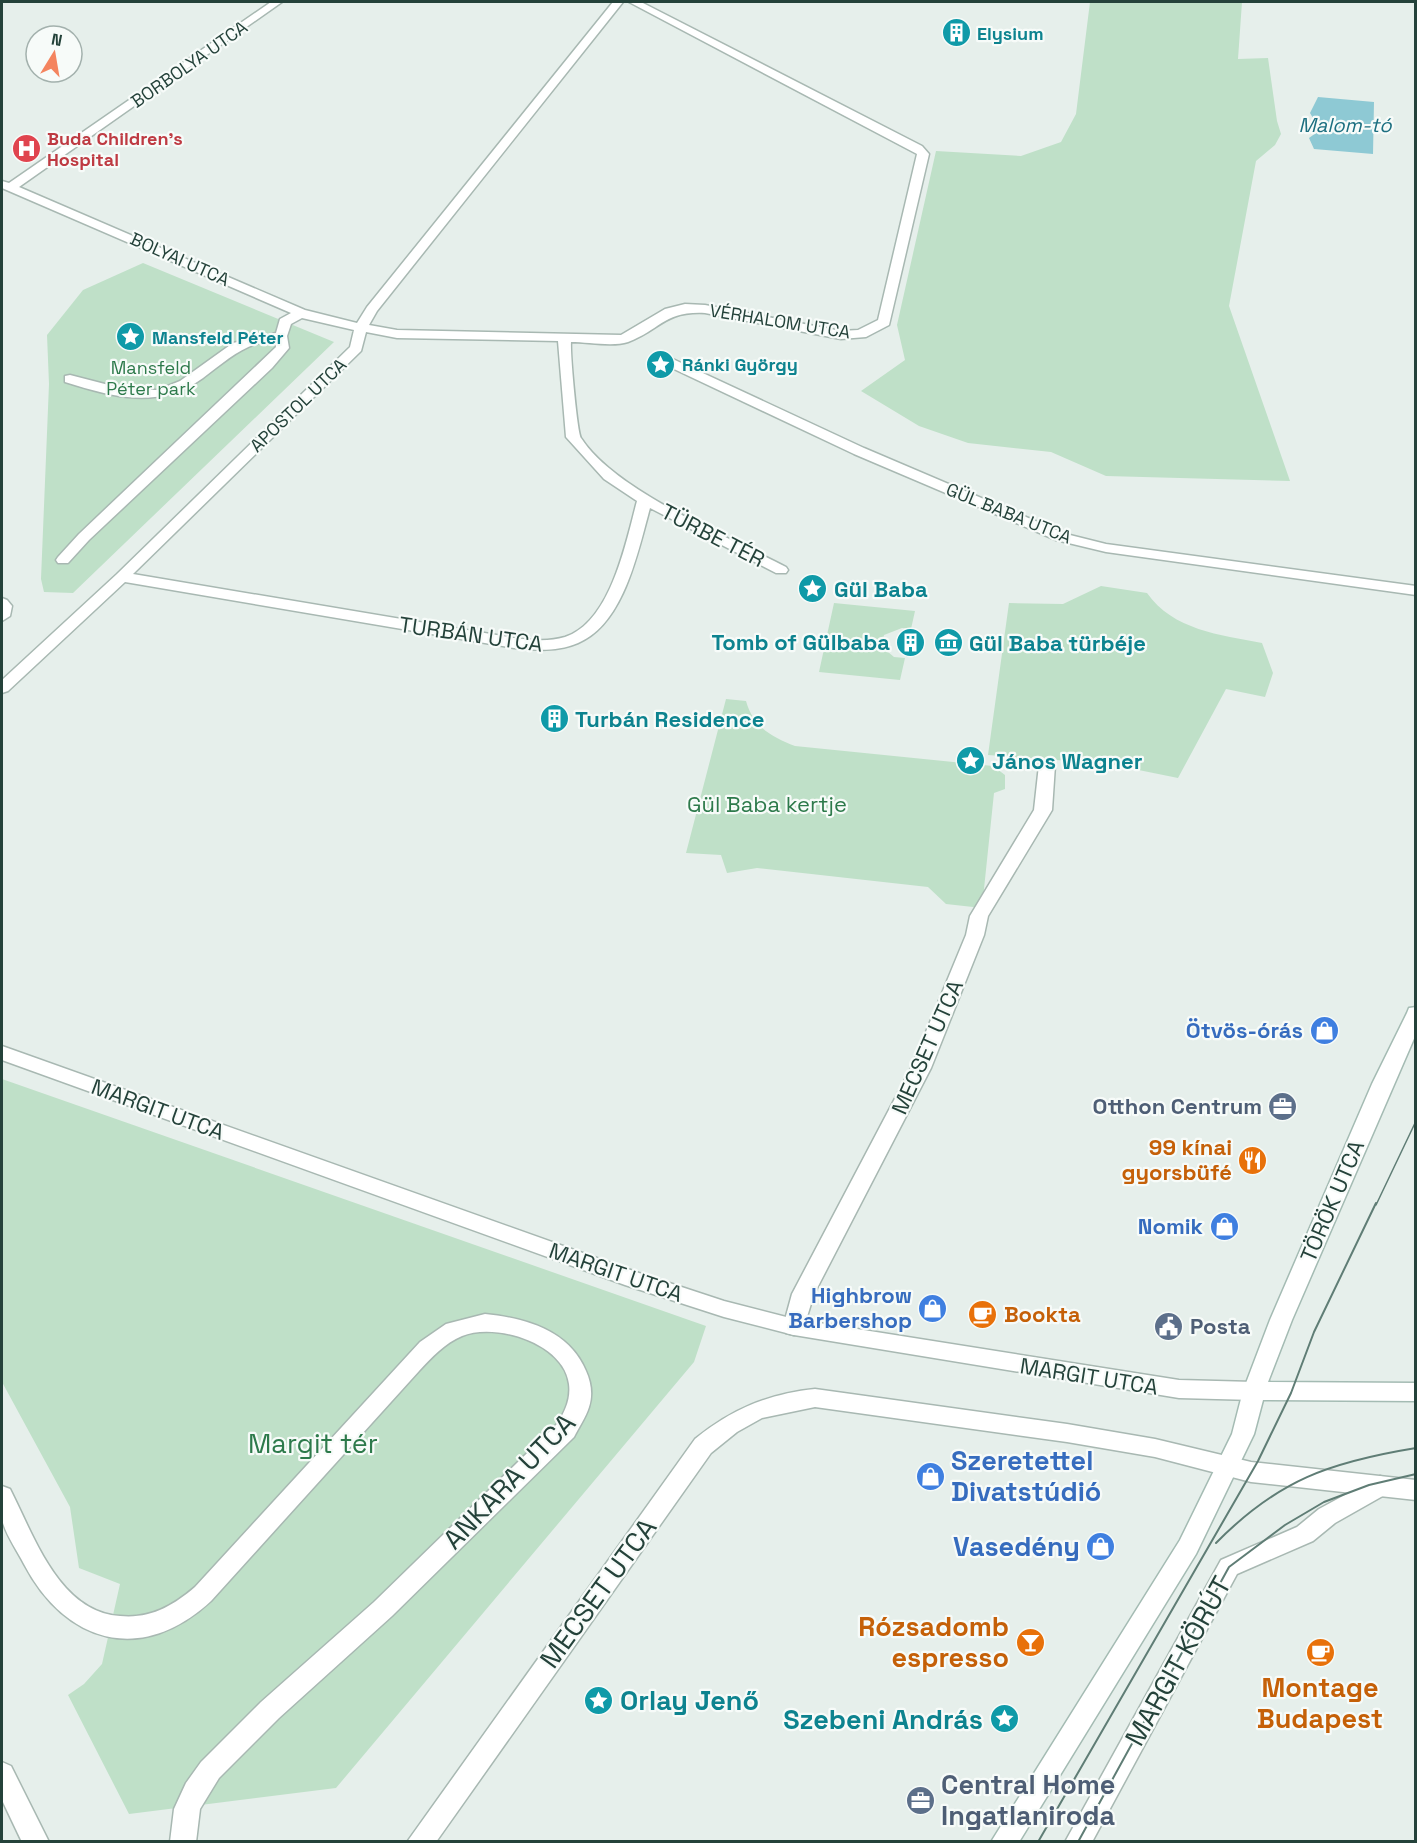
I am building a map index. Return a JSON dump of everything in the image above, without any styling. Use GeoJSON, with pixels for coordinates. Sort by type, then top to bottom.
{"type":"FeatureCollection","features":[{"type":"Feature","properties":{"kind":"street","name":"BORBOLYA UTCA"},"geometry":{"type":"LineString","coordinates":[[6,185],[277,2]]}},
{"type":"Feature","properties":{"kind":"street","name":"APOSTOL UTCA"},"geometry":{"type":"LineString","coordinates":[[2,688],[122,578],[356,348],[361,327],[371,310],[618,2]]}},
{"type":"Feature","properties":{"kind":"street","name":"VÉRHALOM UTCA"},"geometry":{"type":"LineString","coordinates":[[361,327],[397,334],[624,339],[669,312],[685,308],[705,309],[841,334],[861,334],[885,322],[923,154],[918,148],[634,2]]}},
{"type":"Feature","properties":{"kind":"street","name":"BOLYAI UTCA"},"geometry":{"type":"LineString","coordinates":[[6,185],[301,313],[324,321],[361,327]]}},
{"type":"Feature","properties":{"kind":"street"},"geometry":{"type":"LineString","coordinates":[[63,560],[84,537],[267,365],[283,348],[281,336],[285,322],[301,313]]}},
{"type":"Feature","properties":{"kind":"street"},"geometry":{"type":"LineString","coordinates":[[70,379],[110,391],[139,394],[165,392],[184,386],[232,347],[259,337],[281,336]]}},
{"type":"Feature","properties":{"kind":"street"},"geometry":{"type":"LineString","coordinates":[[566,336],[564,345],[573,437],[609,476],[645,500]]}},
{"type":"Feature","properties":{"kind":"street","name":"GÜL BABA UTCA"},"geometry":{"type":"LineString","coordinates":[[662,358],[859,451],[1061,537],[1106,548],[1416,591]]}},
{"type":"Feature","properties":{"kind":"street","name":"TURBÁN UTCA"},"geometry":{"type":"LineString","coordinates":[[122,578],[503,641],[552,645],[577,637],[604,616],[624,570],[645,500]]}},
{"type":"Feature","properties":{"kind":"street","name":"TÜRBE TÉR"},"geometry":{"type":"LineString","coordinates":[[645,500],[781,570]]}},
{"type":"Feature","properties":{"kind":"street"},"geometry":{"type":"LineString","coordinates":[[2,603],[4,606],[2,616]]}},
{"type":"Feature","properties":{"kind":"street","name":"MECSET UTCA"},"geometry":{"type":"LineString","coordinates":[[794,1327],[803,1294],[921,1068],[972,944],[979,916],[1043,810],[1047,765]]}},
{"type":"Feature","properties":{"kind":"street","name":"TÖRÖK UTCA"},"geometry":{"type":"LineString","coordinates":[[1254,1391],[1331,1202],[1416,1013]]}},
{"type":"Feature","properties":{"kind":"street","name":"MARGIT UTCA"},"geometry":{"type":"LineString","coordinates":[[2,1053],[632,1279],[724,1309],[794,1327],[1179,1389],[1254,1391]]}},
{"type":"Feature","properties":{"kind":"street","name":"ANKARA UTCA"},"geometry":{"type":"LineString","coordinates":[[2,1496],[51,1588],[64,1604],[99,1625],[118,1629],[147,1626],[168,1620],[188,1609],[411,1365],[446,1334],[476,1323],[506,1324],[549,1340],[562,1350],[577,1372],[581,1395],[579,1409],[566,1430],[383,1609],[270,1710],[210,1770],[195,1791],[187,1809],[183,1842]]}},
{"type":"Feature","properties":{"kind":"street"},"geometry":{"type":"LineString","coordinates":[[1254,1391],[1416,1392]]}},
{"type":"Feature","properties":{"kind":"street","name":"MARGIT KÖRÚT"},"geometry":{"type":"LineString","coordinates":[[1004,1842],[1188,1547],[1243,1434],[1254,1391]]}},
{"type":"Feature","properties":{"kind":"street","name":"MECSET UTCA"},"geometry":{"type":"LineString","coordinates":[[420,1842],[703,1446],[726,1426],[753,1411],[781,1401],[815,1398],[1067,1433],[1155,1448],[1228,1467]]}},
{"type":"Feature","properties":{"kind":"street"},"geometry":{"type":"LineString","coordinates":[[1228,1467],[1304,1479],[1416,1490]]}},
{"type":"Feature","properties":{"kind":"street","name":"MARGIT KÖRÚT"},"geometry":{"type":"LineString","coordinates":[[1078,1842],[1229,1567],[1305,1534],[1327,1516],[1380,1486]]}},
{"type":"Feature","properties":{"kind":"street"},"geometry":{"type":"LineString","coordinates":[[2,1774],[36,1842]]}},
{"type":"Feature","properties":{"kind":"green space"},"geometry":{"type":"Polygon","coordinates":[[[1090,2],[1242,2],[1238,59],[1268,58],[1281,134],[1275,145],[1256,161],[1229,306],[1290,481],[1106,476],[1051,452],[968,443],[919,426],[861,391],[905,360],[897,325],[936,151],[1021,156],[1061,142],[1076,114],[1090,2]]]}},
{"type":"Feature","properties":{"kind":"green space","name":"Mansfeld Péter park"},"geometry":{"type":"Polygon","coordinates":[[[143,263],[334,342],[73,593],[44,592],[41,579],[49,384],[47,335],[83,290],[143,263]]]}},
{"type":"Feature","properties":{"kind":"green space"},"geometry":{"type":"Polygon","coordinates":[[[1101,586],[1147,593],[1170,615],[1184,623],[1198,629],[1262,643],[1273,673],[1265,697],[1226,689],[1178,778],[1109,764],[988,755],[1009,603],[1063,604],[1101,586]]]}},
{"type":"Feature","properties":{"kind":"green space"},"geometry":{"type":"Polygon","coordinates":[[[834,603],[915,611],[911,629],[902,628],[884,635],[882,647],[894,657],[905,658],[900,680],[819,672],[834,603]]]}},
{"type":"Feature","properties":{"kind":"green space","name":"Gül Baba kertje"},"geometry":{"type":"Polygon","coordinates":[[[726,699],[746,701],[753,718],[764,730],[795,746],[993,766],[1005,775],[1005,789],[994,793],[982,908],[946,904],[928,887],[757,868],[727,873],[721,855],[686,853],[726,699]]]}},
{"type":"Feature","properties":{"kind":"green space","name":"Margit tér"},"geometry":{"type":"Polygon","coordinates":[[[2,1079],[706,1326],[694,1362],[336,1788],[129,1814],[68,1695],[84,1684],[102,1664],[120,1584],[79,1568],[70,1507],[2,1382],[2,1079]]]}},
{"type":"Feature","properties":{"kind":"water","name":"Malom-tó"},"geometry":{"type":"Polygon","coordinates":[[[1318,97],[1374,102],[1373,154],[1314,149],[1309,138],[1320,130],[1310,113],[1318,97]]]}},
{"type":"Feature","properties":{"kind":"tram line"},"geometry":{"type":"LineString","coordinates":[[1376,1205],[1416,1121]]}},
{"type":"Feature","properties":{"kind":"tram line"},"geometry":{"type":"LineString","coordinates":[[1038,1842],[1258,1461],[1291,1393],[1314,1332],[1376,1203]]}},
{"type":"Feature","properties":{"kind":"tram line"},"geometry":{"type":"LineString","coordinates":[[1216,1543],[1261,1504],[1307,1477],[1357,1460],[1416,1448]]}},
{"type":"Feature","properties":{"kind":"tram line"},"geometry":{"type":"LineString","coordinates":[[1078,1842],[1229,1567],[1285,1525],[1324,1502],[1369,1485],[1416,1474]]}},
{"type":"Feature","properties":{"kind":"place","name":"Elysium"},"geometry":{"type":"Point","coordinates":[956,33]}},
{"type":"Feature","properties":{"kind":"place","name":"Buda Children's Hospital"},"geometry":{"type":"Point","coordinates":[26,148]}},
{"type":"Feature","properties":{"kind":"place","name":"Mansfeld Péter"},"geometry":{"type":"Point","coordinates":[131,337]}},
{"type":"Feature","properties":{"kind":"place","name":"Ránki György"},"geometry":{"type":"Point","coordinates":[661,364]}},
{"type":"Feature","properties":{"kind":"place","name":"Gül Baba"},"geometry":{"type":"Point","coordinates":[813,589]}},
{"type":"Feature","properties":{"kind":"place","name":"Tomb of Gülbaba"},"geometry":{"type":"Point","coordinates":[911,642]}},
{"type":"Feature","properties":{"kind":"place","name":"Gül Baba türbéje"},"geometry":{"type":"Point","coordinates":[948,643]}},
{"type":"Feature","properties":{"kind":"place","name":"Turbán Residence"},"geometry":{"type":"Point","coordinates":[554,719]}},
{"type":"Feature","properties":{"kind":"place","name":"János Wagner"},"geometry":{"type":"Point","coordinates":[971,761]}},
{"type":"Feature","properties":{"kind":"place","name":"Ötvös-órás"},"geometry":{"type":"Point","coordinates":[1324,1030]}},
{"type":"Feature","properties":{"kind":"place","name":"Otthon Centrum"},"geometry":{"type":"Point","coordinates":[1283,1106]}},
{"type":"Feature","properties":{"kind":"place","name":"99 kínai gyorsbüfé"},"geometry":{"type":"Point","coordinates":[1253,1160]}},
{"type":"Feature","properties":{"kind":"place","name":"Nomik"},"geometry":{"type":"Point","coordinates":[1224,1226]}},
{"type":"Feature","properties":{"kind":"place","name":"Highbrow Barbershop"},"geometry":{"type":"Point","coordinates":[933,1308]}},
{"type":"Feature","properties":{"kind":"place","name":"Bookta"},"geometry":{"type":"Point","coordinates":[983,1314]}},
{"type":"Feature","properties":{"kind":"place","name":"Posta"},"geometry":{"type":"Point","coordinates":[1169,1326]}},
{"type":"Feature","properties":{"kind":"place","name":"Szeretettel Divatstúdió"},"geometry":{"type":"Point","coordinates":[930,1476]}},
{"type":"Feature","properties":{"kind":"place","name":"Vasedény"},"geometry":{"type":"Point","coordinates":[1101,1546]}},
{"type":"Feature","properties":{"kind":"place","name":"Rózsadomb espresso"},"geometry":{"type":"Point","coordinates":[1030,1642]}},
{"type":"Feature","properties":{"kind":"place","name":"Montage Budapest"},"geometry":{"type":"Point","coordinates":[1320,1652]}},
{"type":"Feature","properties":{"kind":"place","name":"Orlay Jenő"},"geometry":{"type":"Point","coordinates":[599,1700]}},
{"type":"Feature","properties":{"kind":"place","name":"Szebeni András"},"geometry":{"type":"Point","coordinates":[1004,1719]}},
{"type":"Feature","properties":{"kind":"place","name":"Central Home Ingatlaniroda"},"geometry":{"type":"Point","coordinates":[920,1800]}}]}
